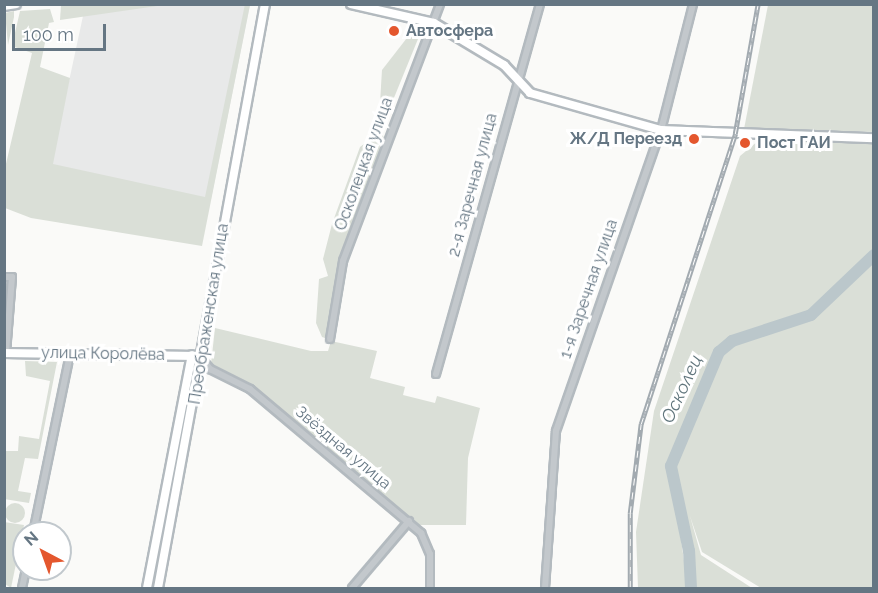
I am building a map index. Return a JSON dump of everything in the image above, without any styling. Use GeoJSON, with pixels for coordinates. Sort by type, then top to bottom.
{"type":"FeatureCollection","features":[{"type":"Feature","properties":{"kind":"main road","name":"Преображенская улица"},"geometry":{"type":"LineString","coordinates":[[147,588],[196,356],[265,4]]}},
{"type":"Feature","properties":{"kind":"main road"},"geometry":{"type":"LineString","coordinates":[[351,4],[434,23],[504,64],[530,93],[661,130],[873,138]]}},
{"type":"Feature","properties":{"kind":"main road"},"geometry":{"type":"LineString","coordinates":[[4,6],[13,5]]}},
{"type":"Feature","properties":{"kind":"main road","name":"улица Королёва"},"geometry":{"type":"LineString","coordinates":[[5,353],[196,356]]}},
{"type":"Feature","properties":{"kind":"main road","name":"Преображенская улица"},"geometry":{"type":"LineString","coordinates":[[158,588],[201,378],[196,356]]}},
{"type":"Feature","properties":{"kind":"street","name":"Осколецкая улица"},"geometry":{"type":"LineString","coordinates":[[330,339],[343,261],[426,29],[434,23],[440,4]]}},
{"type":"Feature","properties":{"kind":"street","name":"2-я Заречная улица"},"geometry":{"type":"LineString","coordinates":[[436,374],[515,77],[540,4]]}},
{"type":"Feature","properties":{"kind":"street","name":"1-я Заречная улица"},"geometry":{"type":"LineString","coordinates":[[545,588],[556,431],[661,130],[693,4]]}},
{"type":"Feature","properties":{"kind":"street","name":"улица Королёва"},"geometry":{"type":"LineString","coordinates":[[4,277],[12,277],[5,353]]}},
{"type":"Feature","properties":{"kind":"street"},"geometry":{"type":"LineString","coordinates":[[35,521],[70,354]]}},
{"type":"Feature","properties":{"kind":"street","name":"Звёздная улица"},"geometry":{"type":"LineString","coordinates":[[196,356],[210,369],[250,389],[422,533],[430,554],[430,588]]}},
{"type":"Feature","properties":{"kind":"street"},"geometry":{"type":"LineString","coordinates":[[352,588],[409,521]]}},
{"type":"Feature","properties":{"kind":"shaded area"},"geometry":{"type":"Polygon","coordinates":[[[245,4],[250,5],[202,246],[31,218],[5,208],[5,168],[32,53],[12,46],[20,11],[50,9],[54,22],[49,23],[40,67],[70,78],[53,164],[205,197],[245,4]]]}},
{"type":"Feature","properties":{"kind":"shaded area"},"geometry":{"type":"Polygon","coordinates":[[[61,5],[164,5],[60,20],[61,5]]]}},
{"type":"Feature","properties":{"kind":"shaded area"},"geometry":{"type":"Polygon","coordinates":[[[137,5],[250,5],[211,199],[51,165],[83,16],[137,5]]]}},
{"type":"Feature","properties":{"kind":"shaded area"},"geometry":{"type":"Polygon","coordinates":[[[768,5],[873,5],[873,132],[744,129],[768,5]]]}},
{"type":"Feature","properties":{"kind":"shaded area"},"geometry":{"type":"Polygon","coordinates":[[[14,11],[14,17],[8,45],[5,13],[14,11]]]}},
{"type":"Feature","properties":{"kind":"shaded area"},"geometry":{"type":"Polygon","coordinates":[[[410,34],[418,39],[389,110],[380,103],[382,70],[410,34]]]}},
{"type":"Feature","properties":{"kind":"shaded area"},"geometry":{"type":"Polygon","coordinates":[[[381,131],[384,138],[337,270],[328,339],[322,337],[316,323],[319,279],[328,276],[323,259],[332,224],[360,147],[381,131]]]}},
{"type":"Feature","properties":{"kind":"shaded area"},"geometry":{"type":"Polygon","coordinates":[[[758,141],[873,143],[873,588],[761,588],[702,552],[690,516],[701,555],[752,588],[695,588],[685,515],[678,519],[688,588],[638,588],[636,532],[654,411],[740,156],[758,141]]]}},
{"type":"Feature","properties":{"kind":"shaded area"},"geometry":{"type":"Polygon","coordinates":[[[215,328],[311,351],[328,351],[331,341],[377,351],[370,378],[405,387],[403,395],[435,403],[437,396],[480,408],[468,458],[466,525],[418,525],[249,383],[211,364],[215,328]]]}},
{"type":"Feature","properties":{"kind":"shaded area"},"geometry":{"type":"Polygon","coordinates":[[[25,361],[57,362],[38,459],[25,458],[18,491],[31,493],[29,503],[4,499],[5,451],[18,451],[19,436],[39,439],[50,381],[26,376],[25,361]]]}},
{"type":"Feature","properties":{"kind":"shaded area"},"geometry":{"type":"Polygon","coordinates":[[[194,371],[155,588],[150,588],[194,371]]]}},
{"type":"Feature","properties":{"kind":"shaded area"},"geometry":{"type":"Polygon","coordinates":[[[11,503],[19,503],[25,509],[25,517],[21,521],[11,523],[5,517],[5,509],[11,503]]]}},
{"type":"Feature","properties":{"kind":"shaded area"},"geometry":{"type":"Polygon","coordinates":[[[4,522],[12,523],[11,588],[5,584],[4,522]]]}},
{"type":"Feature","properties":{"kind":"waterway","name":"Осколец"},"geometry":{"type":"LineString","coordinates":[[691,588],[689,551],[671,466],[719,352],[732,341],[811,315],[874,255]]}},
{"type":"Feature","properties":{"kind":"railway"},"geometry":{"type":"LineString","coordinates":[[630,588],[630,513],[641,424],[735,134],[758,4]]}},
{"type":"Feature","properties":{"kind":"place","name":"Автосфера"},"geometry":{"type":"Point","coordinates":[394,31]}},
{"type":"Feature","properties":{"kind":"place","name":"Ж/Д Переезд"},"geometry":{"type":"Point","coordinates":[694,139]}},
{"type":"Feature","properties":{"kind":"place","name":"Пост ГАИ"},"geometry":{"type":"Point","coordinates":[745,143]}}]}
